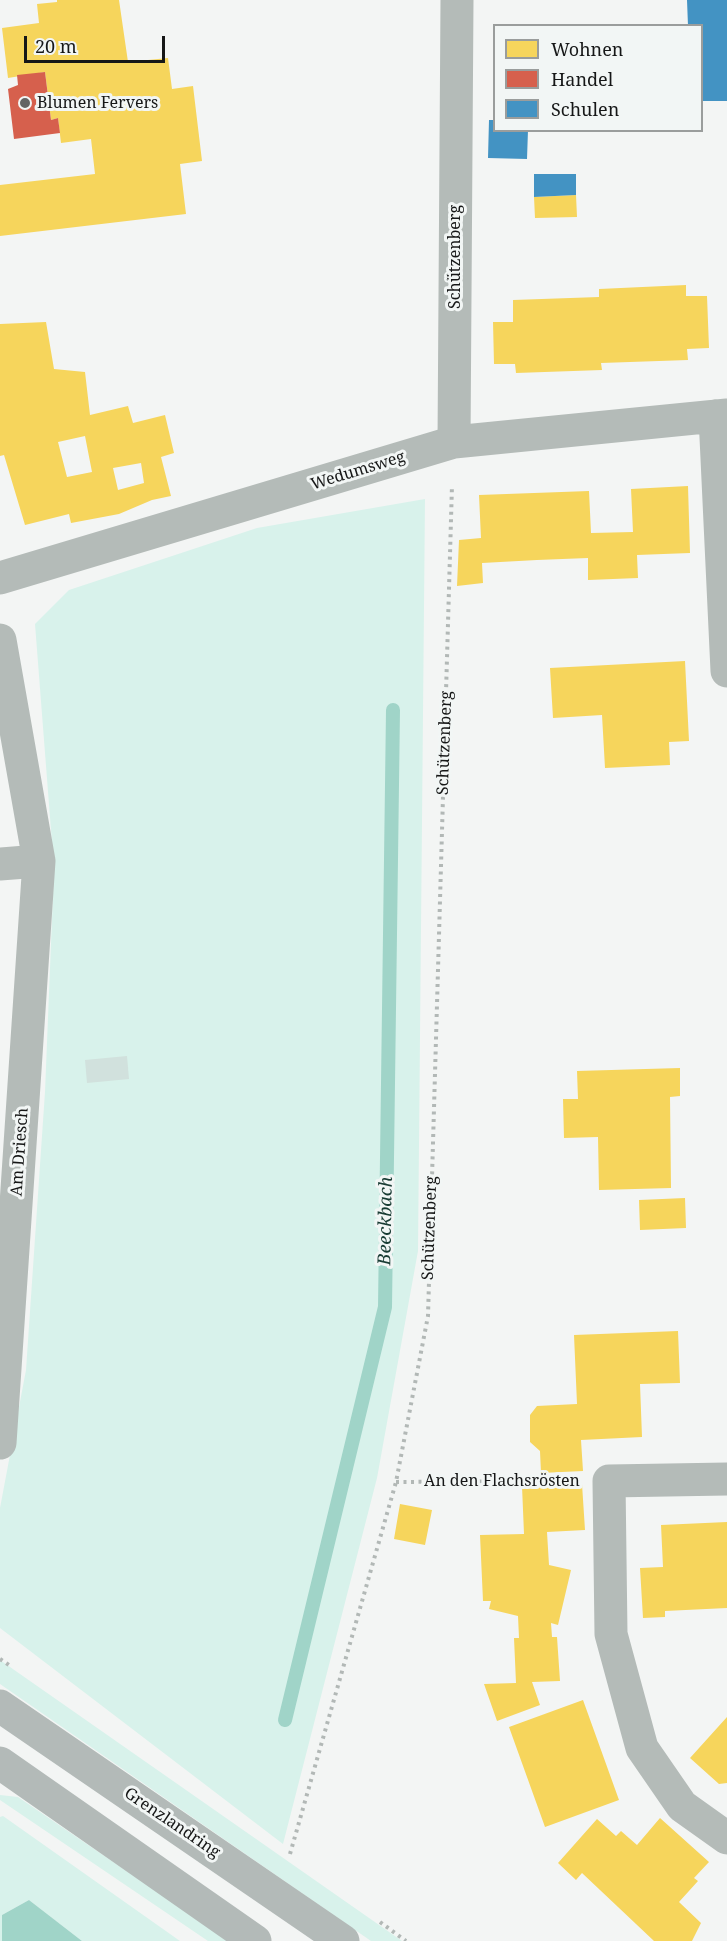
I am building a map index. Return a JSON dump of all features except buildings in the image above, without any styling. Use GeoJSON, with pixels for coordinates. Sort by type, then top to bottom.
{"type":"FeatureCollection","features":[{"type":"Feature","properties":{"kind":"main road","name":"Grenzlandring"},"geometry":{"type":"LineString","coordinates":[[0,1706],[344,1941]]}},
{"type":"Feature","properties":{"kind":"main road"},"geometry":{"type":"LineString","coordinates":[[0,1763],[255,1941]]}},
{"type":"Feature","properties":{"kind":"street","name":"Schützenberg"},"geometry":{"type":"LineString","coordinates":[[454,442],[457,0]]}},
{"type":"Feature","properties":{"kind":"street","name":"Wedumsweg"},"geometry":{"type":"LineString","coordinates":[[0,578],[454,442],[721,415]]}},
{"type":"Feature","properties":{"kind":"street"},"geometry":{"type":"LineString","coordinates":[[721,415],[727,671]]}},
{"type":"Feature","properties":{"kind":"street","name":"Am Driesch"},"geometry":{"type":"LineString","coordinates":[[0,640],[39,861],[0,1443]]}},
{"type":"Feature","properties":{"kind":"street"},"geometry":{"type":"LineString","coordinates":[[0,864],[39,861]]}},
{"type":"Feature","properties":{"kind":"street"},"geometry":{"type":"LineString","coordinates":[[727,1479],[609,1480],[611,1634],[642,1748],[682,1806],[727,1838]]}},
{"type":"Feature","properties":{"kind":"path","name":"Schützenberg"},"geometry":{"type":"LineString","coordinates":[[289,1856],[396,1482],[428,1316],[454,442]]}},
{"type":"Feature","properties":{"kind":"path","name":"An den Flachsrösten"},"geometry":{"type":"LineString","coordinates":[[396,1482],[609,1480]]}},
{"type":"Feature","properties":{"kind":"shaded area"},"geometry":{"type":"Polygon","coordinates":[[[425,499],[418,1251],[377,1478],[283,1844],[0,1628],[0,1508],[26,1370],[45,1092],[54,869],[35,624],[69,590],[257,528],[425,499]]]}},
{"type":"Feature","properties":{"kind":"shaded area"},"geometry":{"type":"Polygon","coordinates":[[[0,1660],[402,1941],[371,1941],[0,1684],[0,1660]]]}},
{"type":"Feature","properties":{"kind":"shaded area"},"geometry":{"type":"Polygon","coordinates":[[[0,1795],[18,1797],[229,1941],[208,1941],[0,1800],[0,1795]]]}},
{"type":"Feature","properties":{"kind":"shaded area"},"geometry":{"type":"Polygon","coordinates":[[[3,1816],[180,1941],[82,1941],[29,1900],[2,1915],[2,1941],[0,1941],[0,1817],[3,1816]]]}},
{"type":"Feature","properties":{"kind":"shaded area"},"geometry":{"type":"Polygon","coordinates":[[[29,1900],[82,1941],[2,1941],[2,1915],[29,1900]]]}},
{"type":"Feature","properties":{"kind":"waterway","name":"Beeckbach"},"geometry":{"type":"LineString","coordinates":[[285,1720],[385,1307],[393,710]]}},
{"type":"Feature","properties":{"kind":"place","name":"Blumen Fervers"},"geometry":{"type":"Point","coordinates":[25,103]}}]}
